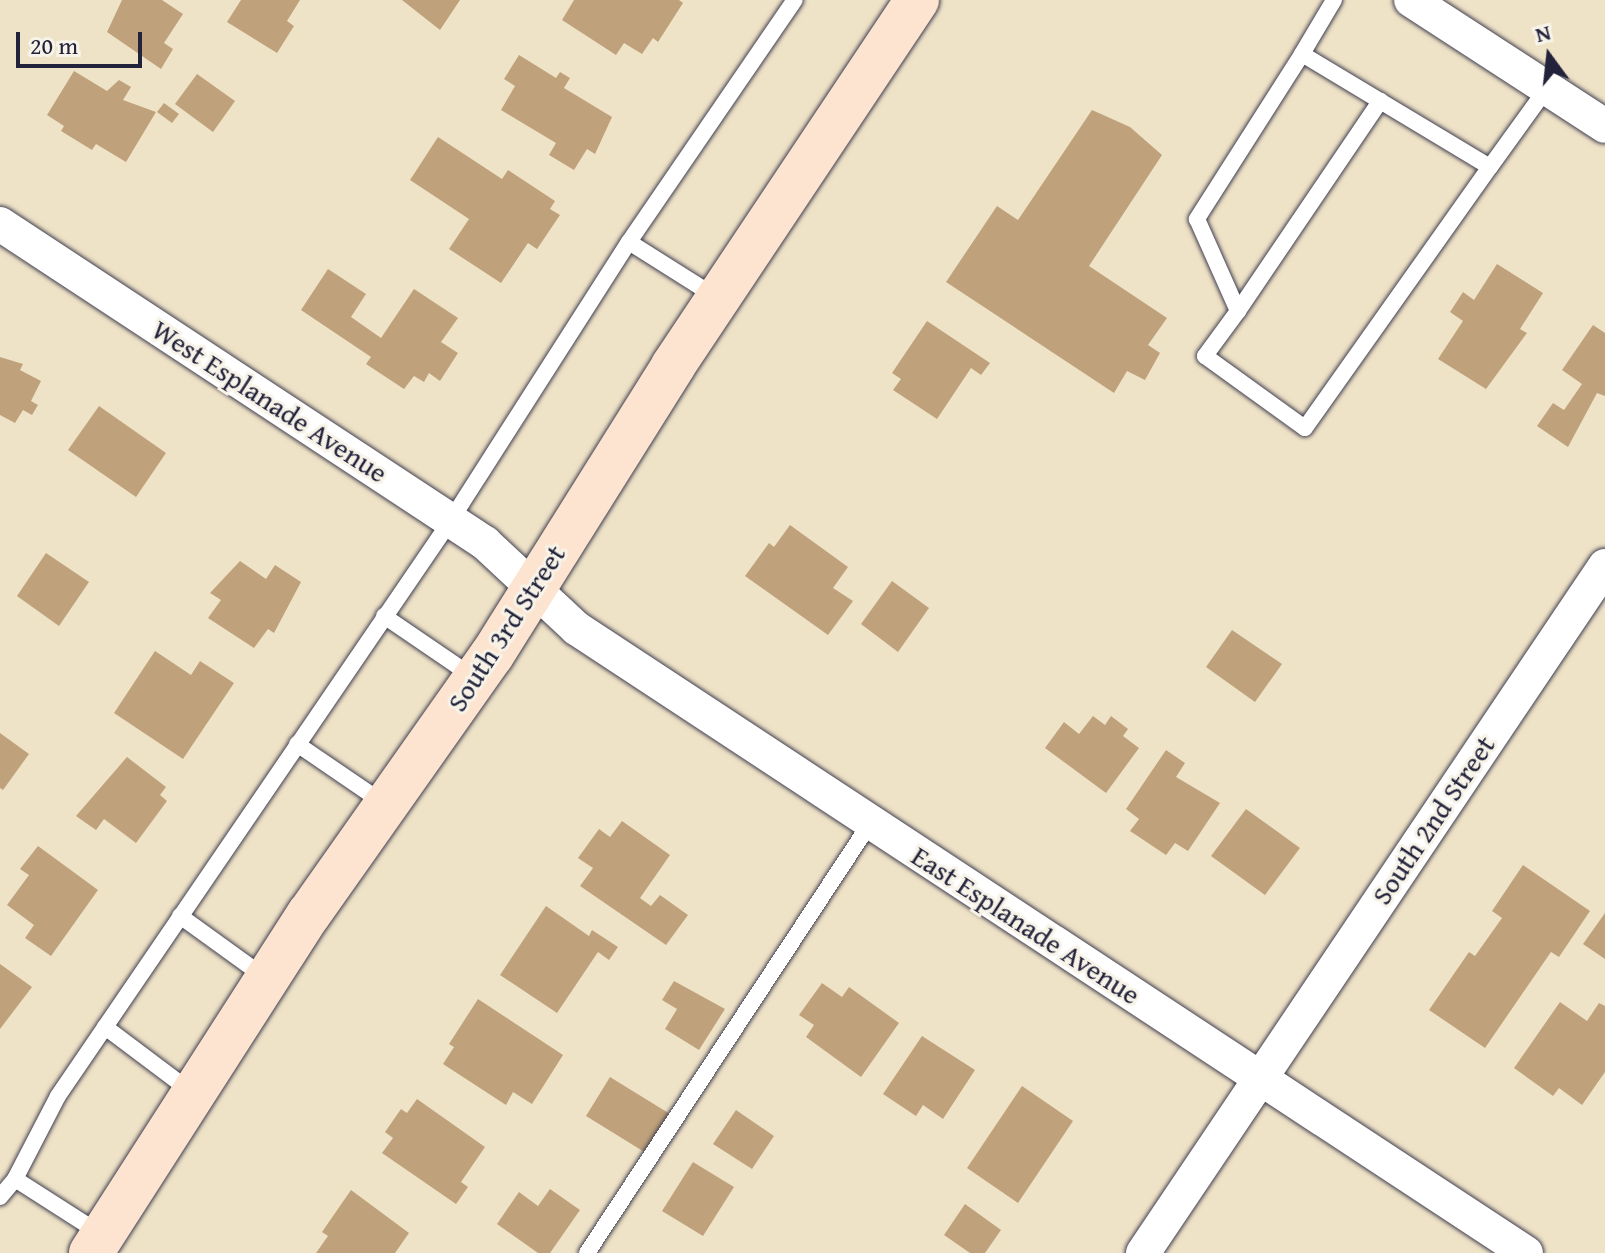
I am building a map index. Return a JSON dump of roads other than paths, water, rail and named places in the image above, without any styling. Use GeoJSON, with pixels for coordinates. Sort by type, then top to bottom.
{"type":"FeatureCollection","features":[{"type":"Feature","properties":{"kind":"street","name":"South 3rd Street"},"geometry":{"type":"LineString","coordinates":[[97,1244],[267,979],[475,678],[718,299],[917,0]]}},
{"type":"Feature","properties":{"kind":"street"},"geometry":{"type":"LineString","coordinates":[[1411,0],[1605,126]]}},
{"type":"Feature","properties":{"kind":"street","name":"West Esplanade Avenue"},"geometry":{"type":"LineString","coordinates":[[0,224],[451,520],[533,587]]}},
{"type":"Feature","properties":{"kind":"street","name":"South 2nd Street"},"geometry":{"type":"LineString","coordinates":[[1143,1253],[1605,566]]}},
{"type":"Feature","properties":{"kind":"street","name":"East Esplanade Avenue"},"geometry":{"type":"LineString","coordinates":[[533,587],[576,628],[869,825],[1260,1075],[1526,1253]]}},
{"type":"Feature","properties":{"kind":"lane"},"geometry":{"type":"LineString","coordinates":[[0,1197],[15,1179],[58,1096],[451,520],[629,242],[795,0]]}},
{"type":"Feature","properties":{"kind":"lane"},"geometry":{"type":"LineString","coordinates":[[1238,311],[1197,219],[1334,0]]}},
{"type":"Feature","properties":{"kind":"lane"},"geometry":{"type":"LineString","coordinates":[[1302,54],[1490,167]]}},
{"type":"Feature","properties":{"kind":"lane"},"geometry":{"type":"LineString","coordinates":[[1380,101],[1205,356],[1305,428],[1547,88]]}},
{"type":"Feature","properties":{"kind":"lane"},"geometry":{"type":"LineString","coordinates":[[629,242],[718,299]]}},
{"type":"Feature","properties":{"kind":"lane"},"geometry":{"type":"LineString","coordinates":[[384,616],[475,678]]}},
{"type":"Feature","properties":{"kind":"lane"},"geometry":{"type":"LineString","coordinates":[[297,744],[386,805]]}},
{"type":"Feature","properties":{"kind":"lane"},"geometry":{"type":"LineString","coordinates":[[587,1253],[869,825]]}},
{"type":"Feature","properties":{"kind":"lane"},"geometry":{"type":"LineString","coordinates":[[180,916],[267,979]]}},
{"type":"Feature","properties":{"kind":"lane"},"geometry":{"type":"LineString","coordinates":[[105,1027],[193,1093]]}},
{"type":"Feature","properties":{"kind":"lane"},"geometry":{"type":"LineString","coordinates":[[15,1179],[97,1244]]}}]}
